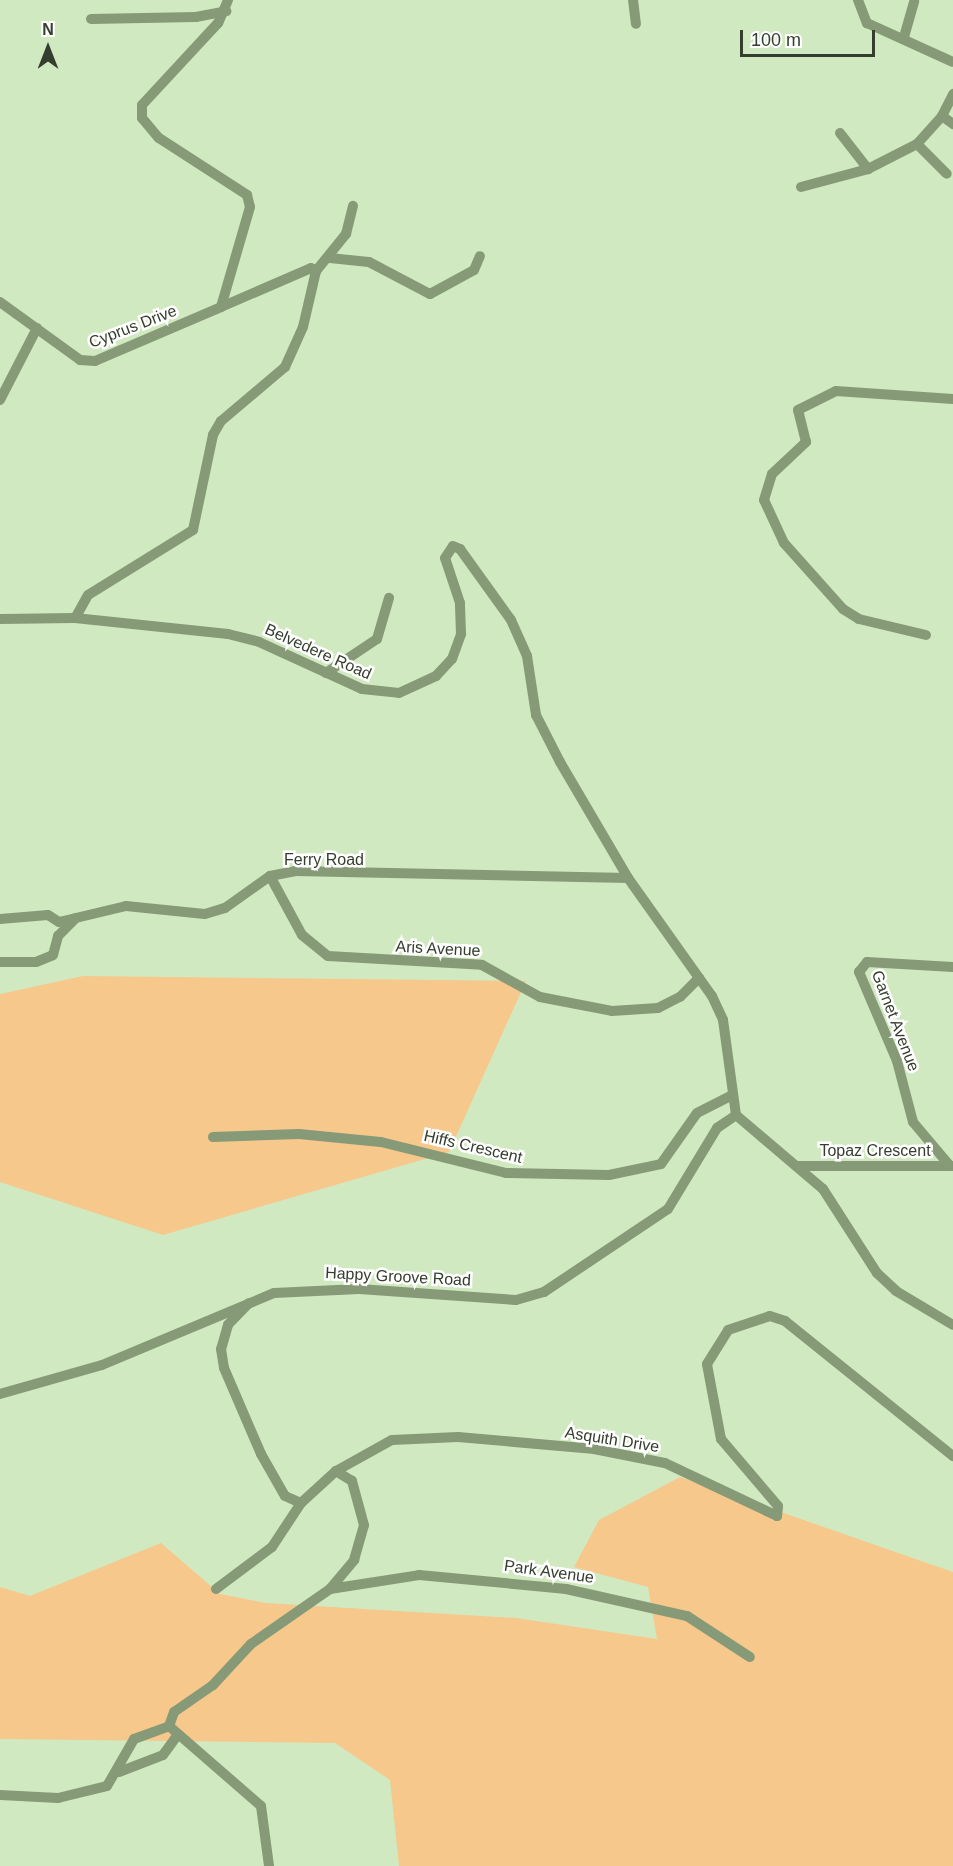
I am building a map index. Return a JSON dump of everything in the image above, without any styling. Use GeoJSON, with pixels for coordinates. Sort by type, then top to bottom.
{"type":"FeatureCollection","features":[{"type":"Feature","properties":{"kind":"street"},"geometry":{"type":"LineString","coordinates":[[633,0],[636,24]]}},
{"type":"Feature","properties":{"kind":"street"},"geometry":{"type":"LineString","coordinates":[[858,0],[867,22],[904,37],[953,62]]}},
{"type":"Feature","properties":{"kind":"street"},"geometry":{"type":"LineString","coordinates":[[904,37],[914,1]]}},
{"type":"Feature","properties":{"kind":"street"},"geometry":{"type":"LineString","coordinates":[[91,19],[196,17],[227,5]]}},
{"type":"Feature","properties":{"kind":"street"},"geometry":{"type":"LineString","coordinates":[[221,308],[250,207],[247,195],[159,138],[141,111],[227,5]]}},
{"type":"Feature","properties":{"kind":"street"},"geometry":{"type":"LineString","coordinates":[[801,187],[868,169],[917,144],[942,116],[953,94]]}},
{"type":"Feature","properties":{"kind":"street"},"geometry":{"type":"LineString","coordinates":[[942,116],[953,124]]}},
{"type":"Feature","properties":{"kind":"street"},"geometry":{"type":"LineString","coordinates":[[840,133],[868,169]]}},
{"type":"Feature","properties":{"kind":"street"},"geometry":{"type":"LineString","coordinates":[[917,144],[947,174]]}},
{"type":"Feature","properties":{"kind":"street"},"geometry":{"type":"LineString","coordinates":[[75,618],[88,595],[193,530],[213,435],[221,422],[290,359],[316,271],[330,258],[346,234],[353,206]]}},
{"type":"Feature","properties":{"kind":"street"},"geometry":{"type":"LineString","coordinates":[[330,258],[369,262],[430,294],[474,270],[480,256]]}},
{"type":"Feature","properties":{"kind":"street"},"geometry":{"type":"LineString","coordinates":[[221,308],[306,269],[316,271]]}},
{"type":"Feature","properties":{"kind":"street","name":"Cyprus Drive"},"geometry":{"type":"LineString","coordinates":[[0,302],[80,360],[95,361],[221,308]]}},
{"type":"Feature","properties":{"kind":"street"},"geometry":{"type":"LineString","coordinates":[[0,399],[37,328]]}},
{"type":"Feature","properties":{"kind":"street"},"geometry":{"type":"LineString","coordinates":[[926,635],[859,619],[843,609],[784,543],[764,500],[772,474],[806,442],[798,410],[836,391],[953,399]]}},
{"type":"Feature","properties":{"kind":"street","name":"Belvedere Road"},"geometry":{"type":"LineString","coordinates":[[0,619],[75,618],[228,634],[259,642],[381,695],[416,688],[436,676],[452,659],[461,634],[460,603],[445,558],[453,546],[460,549],[511,620],[527,656],[536,715],[628,878],[699,978],[723,1020],[730,1096],[736,1115]]}},
{"type":"Feature","properties":{"kind":"street"},"geometry":{"type":"LineString","coordinates":[[326,673],[377,639],[389,598]]}},
{"type":"Feature","properties":{"kind":"street","name":"Ferry Road"},"geometry":{"type":"LineString","coordinates":[[0,919],[76,918],[126,906],[205,914],[225,908],[270,876],[295,871],[628,878]]}},
{"type":"Feature","properties":{"kind":"street","name":"Aris Avenue"},"geometry":{"type":"LineString","coordinates":[[270,876],[302,935],[328,956],[482,965],[540,997],[612,1011],[658,1008],[680,997],[699,978]]}},
{"type":"Feature","properties":{"kind":"street"},"geometry":{"type":"LineString","coordinates":[[1,962],[36,962],[53,955],[58,936],[76,918]]}},
{"type":"Feature","properties":{"kind":"street","name":"Garnet Avenue"},"geometry":{"type":"LineString","coordinates":[[952,1166],[913,1122],[897,1061],[859,972],[867,962],[953,967]]}},
{"type":"Feature","properties":{"kind":"street","name":"Hiffs Crescent"},"geometry":{"type":"LineString","coordinates":[[213,1137],[299,1134],[381,1142],[506,1173],[609,1175],[661,1164],[697,1113],[730,1096]]}},
{"type":"Feature","properties":{"kind":"street"},"geometry":{"type":"LineString","coordinates":[[736,1115],[823,1189],[877,1273],[896,1291],[953,1325]]}},
{"type":"Feature","properties":{"kind":"street","name":"Happy Groove Road"},"geometry":{"type":"LineString","coordinates":[[0,1394],[102,1365],[249,1303],[311,1287],[516,1300],[544,1292],[668,1209],[717,1128],[736,1115]]}},
{"type":"Feature","properties":{"kind":"street","name":"Topaz Crescent"},"geometry":{"type":"LineString","coordinates":[[798,1166],[952,1166]]}},
{"type":"Feature","properties":{"kind":"street"},"geometry":{"type":"LineString","coordinates":[[249,1303],[228,1325],[221,1349],[224,1368],[266,1462],[285,1496],[301,1503]]}},
{"type":"Feature","properties":{"kind":"street","name":"Asquith Drive"},"geometry":{"type":"LineString","coordinates":[[216,1589],[263,1556],[284,1534],[301,1503],[336,1471],[371,1449],[408,1436],[594,1449],[665,1463],[777,1516],[778,1506],[721,1439],[707,1364],[728,1330],[770,1316],[785,1321],[953,1456]]}},
{"type":"Feature","properties":{"kind":"street"},"geometry":{"type":"LineString","coordinates":[[0,1795],[82,1795],[107,1786],[120,1772],[134,1739],[169,1726],[174,1712],[213,1685],[251,1644],[330,1589],[354,1560],[363,1526],[352,1480],[336,1471]]}},
{"type":"Feature","properties":{"kind":"street","name":"Park Avenue"},"geometry":{"type":"LineString","coordinates":[[330,1589],[419,1575],[566,1589],[687,1616],[750,1657]]}},
{"type":"Feature","properties":{"kind":"street"},"geometry":{"type":"LineString","coordinates":[[169,1726],[176,1737],[261,1806],[269,1866]]}},
{"type":"Feature","properties":{"kind":"street"},"geometry":{"type":"LineString","coordinates":[[120,1772],[163,1755],[176,1737]]}},
{"type":"Feature","properties":{"kind":"shaded area"},"geometry":{"type":"Polygon","coordinates":[[[83,976],[526,981],[449,1152],[163,1235],[0,1182],[0,994],[83,976]]]}},
{"type":"Feature","properties":{"kind":"shaded area"},"geometry":{"type":"Polygon","coordinates":[[[680,1477],[953,1572],[953,1866],[399,1866],[390,1780],[335,1743],[0,1739],[0,1587],[30,1596],[161,1543],[220,1594],[266,1603],[516,1618],[657,1639],[648,1587],[574,1567],[599,1520],[680,1477]]]}}]}
